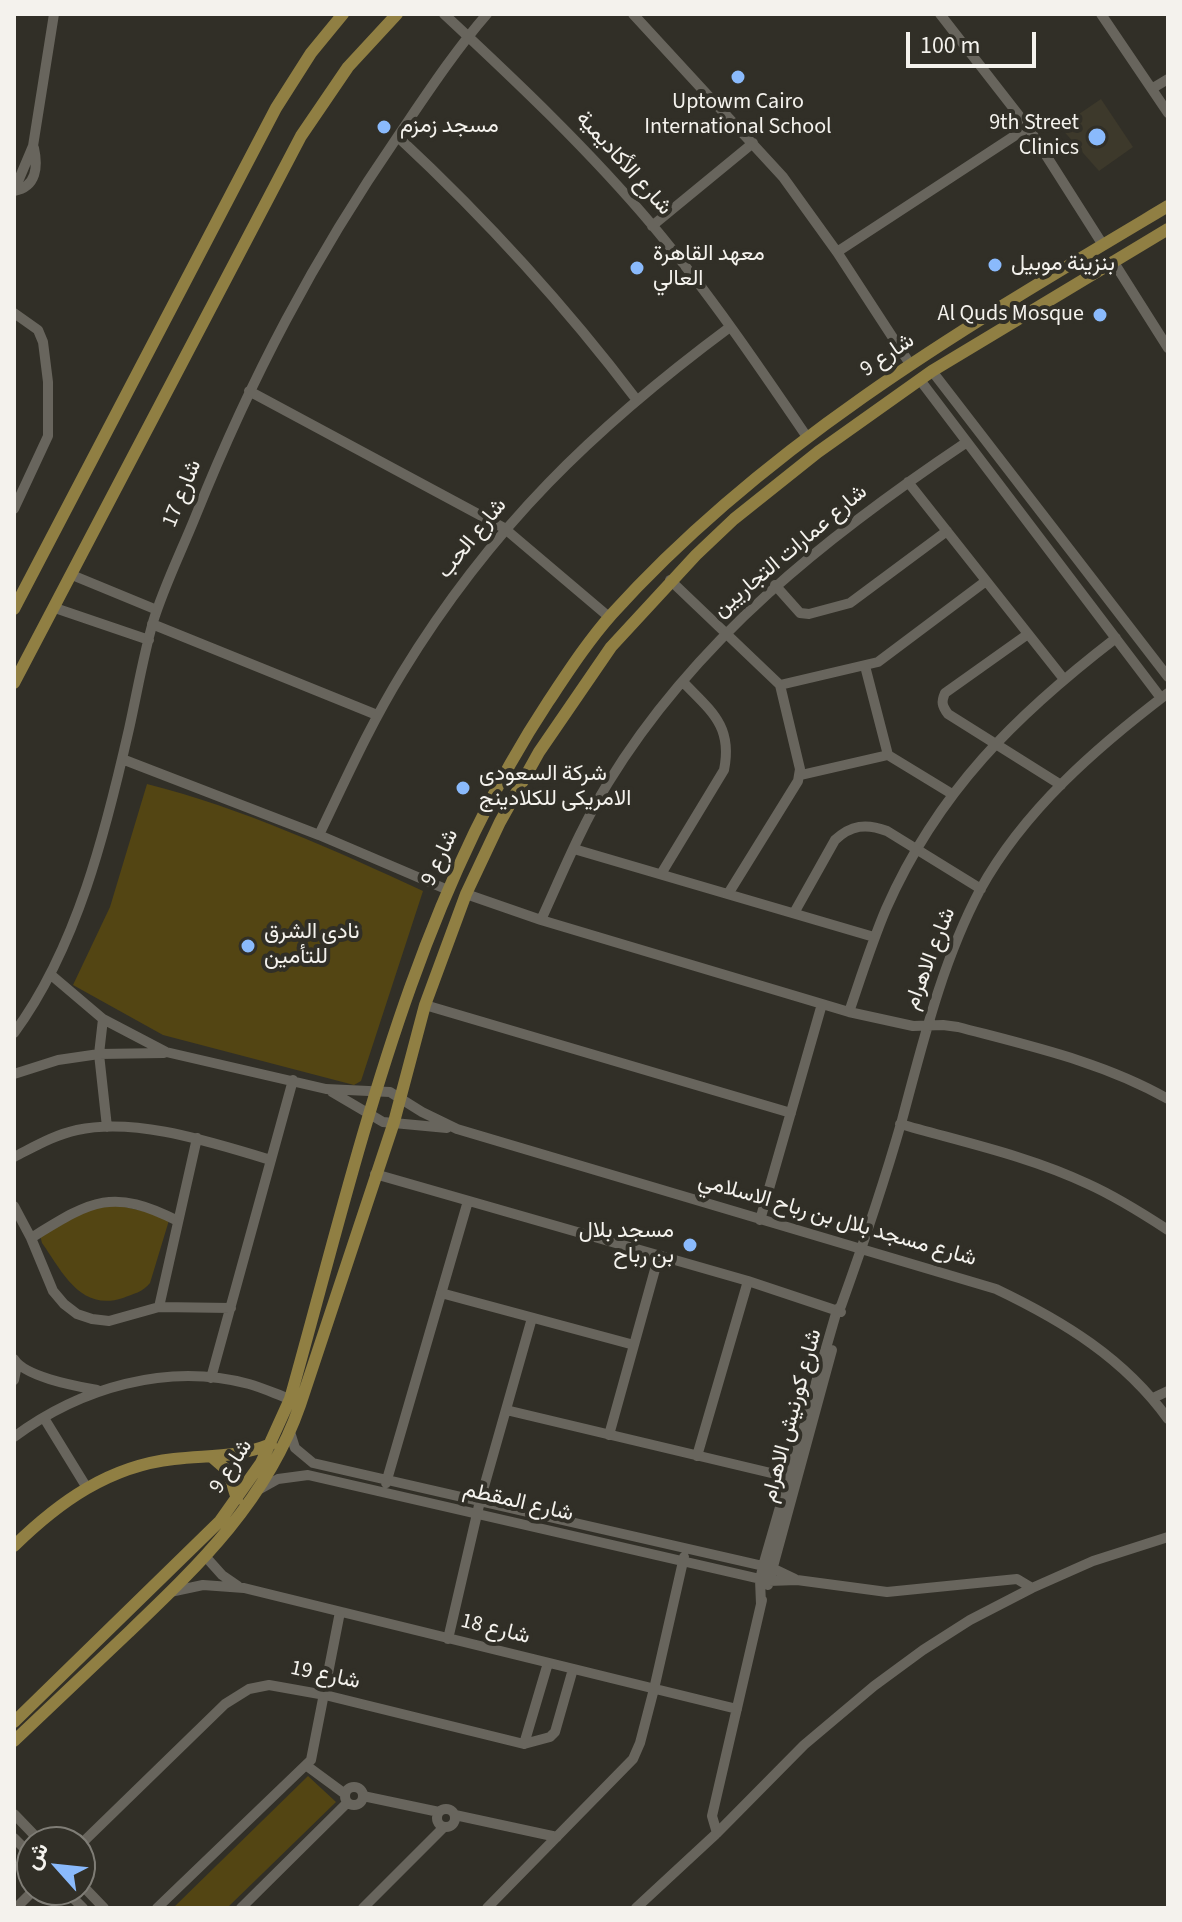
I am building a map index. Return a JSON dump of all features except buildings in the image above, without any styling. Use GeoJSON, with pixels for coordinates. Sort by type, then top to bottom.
{"type":"FeatureCollection","features":[{"type":"Feature","properties":{"kind":"main road"},"geometry":{"type":"LineString","coordinates":[[14,609],[276,108],[311,53],[343,14]]}},
{"type":"Feature","properties":{"kind":"main road"},"geometry":{"type":"LineString","coordinates":[[14,683],[301,136],[348,67],[397,14]]}},
{"type":"Feature","properties":{"kind":"main road","name":"شارع 9"},"geometry":{"type":"LineString","coordinates":[[14,1722],[220,1521],[271,1444],[290,1399],[402,1008],[448,890],[473,835],[532,728],[609,617],[721,507],[807,437],[910,364],[1168,206]]}},
{"type":"Feature","properties":{"kind":"main road","name":"شارع 9"},"geometry":{"type":"LineString","coordinates":[[14,1741],[170,1592],[205,1556],[260,1489],[290,1432],[394,1122],[419,1023],[466,894],[500,822],[561,718],[611,647],[670,580],[734,519],[783,479],[932,371],[1168,229]]}},
{"type":"Feature","properties":{"kind":"main road"},"geometry":{"type":"LineString","coordinates":[[402,1008],[408,1020],[419,1023]]}},
{"type":"Feature","properties":{"kind":"main road"},"geometry":{"type":"LineString","coordinates":[[14,1546],[62,1504],[115,1474],[153,1462],[243,1454],[271,1444]]}},
{"type":"Feature","properties":{"kind":"main road"},"geometry":{"type":"LineString","coordinates":[[213,1458],[228,1471],[237,1499]]}},
{"type":"Feature","properties":{"kind":"street"},"geometry":{"type":"LineString","coordinates":[[14,191],[26,186],[36,171],[33,146],[54,14]]}},
{"type":"Feature","properties":{"kind":"street","name":"شارع الأكاديمية"},"geometry":{"type":"LineString","coordinates":[[444,14],[567,132],[652,226],[693,275],[807,437]]}},
{"type":"Feature","properties":{"kind":"street","name":"شارع 17"},"geometry":{"type":"LineString","coordinates":[[14,1033],[50,974],[91,868],[122,759],[152,624],[249,391],[320,256],[398,137],[468,36],[487,14]]}},
{"type":"Feature","properties":{"kind":"street"},"geometry":{"type":"LineString","coordinates":[[633,14],[783,177],[837,252],[910,364]]}},
{"type":"Feature","properties":{"kind":"street"},"geometry":{"type":"LineString","coordinates":[[940,14],[1028,127],[1103,245]]}},
{"type":"Feature","properties":{"kind":"street"},"geometry":{"type":"LineString","coordinates":[[1101,14],[1168,113]]}},
{"type":"Feature","properties":{"kind":"street"},"geometry":{"type":"LineString","coordinates":[[1153,88],[1168,79]]}},
{"type":"Feature","properties":{"kind":"street"},"geometry":{"type":"LineString","coordinates":[[837,252],[1028,127]]}},
{"type":"Feature","properties":{"kind":"street"},"geometry":{"type":"LineString","coordinates":[[398,137],[504,240],[550,291],[636,399]]}},
{"type":"Feature","properties":{"kind":"street"},"geometry":{"type":"LineString","coordinates":[[652,226],[753,143]]}},
{"type":"Feature","properties":{"kind":"street"},"geometry":{"type":"LineString","coordinates":[[1113,261],[1168,348]]}},
{"type":"Feature","properties":{"kind":"street"},"geometry":{"type":"LineString","coordinates":[[14,313],[38,330],[43,342],[49,427],[46,445],[14,509]]}},
{"type":"Feature","properties":{"kind":"street","name":"شارع الحب"},"geometry":{"type":"LineString","coordinates":[[319,835],[377,715],[426,634],[504,528],[584,446],[636,399],[730,327]]}},
{"type":"Feature","properties":{"kind":"street"},"geometry":{"type":"LineString","coordinates":[[932,371],[1168,677]]}},
{"type":"Feature","properties":{"kind":"street"},"geometry":{"type":"LineString","coordinates":[[920,380],[1116,638],[1165,695]]}},
{"type":"Feature","properties":{"kind":"street"},"geometry":{"type":"LineString","coordinates":[[249,391],[504,528],[609,617]]}},
{"type":"Feature","properties":{"kind":"street","name":"شارع عمارات التجاريين"},"geometry":{"type":"LineString","coordinates":[[541,920],[589,816],[619,765],[725,632],[775,585],[908,482],[967,442]]}},
{"type":"Feature","properties":{"kind":"street"},"geometry":{"type":"LineString","coordinates":[[908,482],[1063,678]]}},
{"type":"Feature","properties":{"kind":"street"},"geometry":{"type":"LineString","coordinates":[[775,585],[800,613],[839,607],[850,603],[947,531]]}},
{"type":"Feature","properties":{"kind":"street"},"geometry":{"type":"LineString","coordinates":[[72,575],[157,610]]}},
{"type":"Feature","properties":{"kind":"street"},"geometry":{"type":"LineString","coordinates":[[670,580],[780,685],[801,775],[728,894]]}},
{"type":"Feature","properties":{"kind":"street"},"geometry":{"type":"LineString","coordinates":[[780,685],[878,662],[986,581]]}},
{"type":"Feature","properties":{"kind":"street"},"geometry":{"type":"LineString","coordinates":[[55,608],[149,640]]}},
{"type":"Feature","properties":{"kind":"street"},"geometry":{"type":"LineString","coordinates":[[152,624],[377,715]]}},
{"type":"Feature","properties":{"kind":"street"},"geometry":{"type":"LineString","coordinates":[[1028,634],[945,693],[942,700],[948,714],[1061,785]]}},
{"type":"Feature","properties":{"kind":"street"},"geometry":{"type":"LineString","coordinates":[[849,1012],[874,937],[917,850],[952,794],[1014,722],[1063,678],[1116,638]]}},
{"type":"Feature","properties":{"kind":"street"},"geometry":{"type":"LineString","coordinates":[[865,666],[888,755],[952,794]]}},
{"type":"Feature","properties":{"kind":"street"},"geometry":{"type":"LineString","coordinates":[[661,874],[724,770],[727,757],[727,743],[718,718],[683,682]]}},
{"type":"Feature","properties":{"kind":"street","name":"شارع الاهرام"},"geometry":{"type":"LineString","coordinates":[[840,1309],[862,1250],[927,1025],[949,962],[981,889],[1027,824],[1061,785],[1107,741],[1165,695]]}},
{"type":"Feature","properties":{"kind":"street"},"geometry":{"type":"LineString","coordinates":[[801,775],[888,755]]}},
{"type":"Feature","properties":{"kind":"street"},"geometry":{"type":"LineString","coordinates":[[122,759],[319,835],[448,890]]}},
{"type":"Feature","properties":{"kind":"street"},"geometry":{"type":"LineString","coordinates":[[794,913],[835,840],[859,826],[873,825],[981,889]]}},
{"type":"Feature","properties":{"kind":"street"},"geometry":{"type":"LineString","coordinates":[[574,849],[874,937]]}},
{"type":"Feature","properties":{"kind":"street"},"geometry":{"type":"LineString","coordinates":[[466,894],[541,920],[849,1012],[899,1024],[958,1027],[1059,1054],[1107,1070],[1168,1099]]}},
{"type":"Feature","properties":{"kind":"street"},"geometry":{"type":"LineString","coordinates":[[50,974],[103,1019],[166,1052]]}},
{"type":"Feature","properties":{"kind":"street"},"geometry":{"type":"LineString","coordinates":[[760,1220],[822,1004]]}},
{"type":"Feature","properties":{"kind":"street"},"geometry":{"type":"LineString","coordinates":[[425,1005],[791,1113]]}},
{"type":"Feature","properties":{"kind":"street"},"geometry":{"type":"LineString","coordinates":[[103,1019],[99,1054],[107,1127]]}},
{"type":"Feature","properties":{"kind":"street"},"geometry":{"type":"LineString","coordinates":[[14,1074],[58,1060],[99,1054],[166,1052],[326,1089]]}},
{"type":"Feature","properties":{"kind":"street"},"geometry":{"type":"LineString","coordinates":[[211,1378],[293,1080]]}},
{"type":"Feature","properties":{"kind":"street","name":"شارع مسجد بلال بن رباح الاسلامي"},"geometry":{"type":"LineString","coordinates":[[326,1089],[390,1092],[457,1129]]}},
{"type":"Feature","properties":{"kind":"street","name":"شارع مسجد بلال بن رباح الاسلامي"},"geometry":{"type":"LineString","coordinates":[[326,1089],[379,1121],[457,1129],[996,1289],[1048,1315],[1099,1348],[1153,1398],[1168,1419]]}},
{"type":"Feature","properties":{"kind":"street"},"geometry":{"type":"LineString","coordinates":[[900,1124],[1044,1166],[1110,1195],[1168,1230]]}},
{"type":"Feature","properties":{"kind":"street"},"geometry":{"type":"LineString","coordinates":[[14,1157],[51,1138],[78,1130],[107,1127],[197,1138],[271,1160]]}},
{"type":"Feature","properties":{"kind":"street"},"geometry":{"type":"LineString","coordinates":[[159,1307],[197,1138]]}},
{"type":"Feature","properties":{"kind":"street"},"geometry":{"type":"LineString","coordinates":[[375,1174],[840,1309]]}},
{"type":"Feature","properties":{"kind":"street"},"geometry":{"type":"LineString","coordinates":[[31,1238],[84,1207],[111,1201],[138,1203],[178,1221]]}},
{"type":"Feature","properties":{"kind":"street"},"geometry":{"type":"LineString","coordinates":[[384,1493],[468,1201]]}},
{"type":"Feature","properties":{"kind":"street"},"geometry":{"type":"LineString","coordinates":[[14,1206],[53,1291],[77,1314],[109,1321],[159,1307],[231,1308]]}},
{"type":"Feature","properties":{"kind":"street"},"geometry":{"type":"LineString","coordinates":[[609,1435],[659,1255]]}},
{"type":"Feature","properties":{"kind":"street"},"geometry":{"type":"LineString","coordinates":[[697,1456],[748,1281]]}},
{"type":"Feature","properties":{"kind":"street"},"geometry":{"type":"LineString","coordinates":[[441,1293],[634,1345]]}},
{"type":"Feature","properties":{"kind":"street","name":"شارع كورنيش الاهرام"},"geometry":{"type":"LineString","coordinates":[[717,1833],[712,1816],[764,1580],[840,1309]]}},
{"type":"Feature","properties":{"kind":"street"},"geometry":{"type":"LineString","coordinates":[[448,1639],[480,1501],[532,1318]]}},
{"type":"Feature","properties":{"kind":"street"},"geometry":{"type":"LineString","coordinates":[[14,1380],[15,1362],[56,1380],[98,1390]]}},
{"type":"Feature","properties":{"kind":"street"},"geometry":{"type":"LineString","coordinates":[[14,1437],[98,1390],[148,1379],[211,1378],[250,1384],[290,1399]]}},
{"type":"Feature","properties":{"kind":"street"},"geometry":{"type":"LineString","coordinates":[[1153,1398],[1168,1391]]}},
{"type":"Feature","properties":{"kind":"street"},"geometry":{"type":"LineString","coordinates":[[506,1410],[793,1478]]}},
{"type":"Feature","properties":{"kind":"street"},"geometry":{"type":"LineString","coordinates":[[44,1418],[87,1488]]}},
{"type":"Feature","properties":{"kind":"street","name":"شارع المقطم"},"geometry":{"type":"LineString","coordinates":[[290,1432],[291,1440],[300,1454],[313,1463],[768,1567]]}},
{"type":"Feature","properties":{"kind":"street","name":"شارع المقطم"},"geometry":{"type":"LineString","coordinates":[[260,1489],[278,1479],[298,1475],[764,1580]]}},
{"type":"Feature","properties":{"kind":"street"},"geometry":{"type":"LineString","coordinates":[[636,1908],[717,1833],[804,1745],[874,1686],[970,1620],[1032,1588],[1086,1564],[1168,1537]]}},
{"type":"Feature","properties":{"kind":"street"},"geometry":{"type":"LineString","coordinates":[[487,1908],[633,1759],[654,1689],[686,1549]]}},
{"type":"Feature","properties":{"kind":"street","name":"شارع 18"},"geometry":{"type":"LineString","coordinates":[[205,1556],[222,1575],[244,1588]]}},
{"type":"Feature","properties":{"kind":"street"},"geometry":{"type":"LineString","coordinates":[[768,1567],[797,1580]]}},
{"type":"Feature","properties":{"kind":"street"},"geometry":{"type":"LineString","coordinates":[[764,1580],[797,1580],[887,1592],[1011,1579],[1023,1580],[1032,1588]]}},
{"type":"Feature","properties":{"kind":"street","name":"شارع 18"},"geometry":{"type":"LineString","coordinates":[[170,1592],[203,1585],[244,1588],[737,1709]]}},
{"type":"Feature","properties":{"kind":"street"},"geometry":{"type":"LineString","coordinates":[[157,1908],[307,1766],[314,1753],[340,1612]]}},
{"type":"Feature","properties":{"kind":"street"},"geometry":{"type":"LineString","coordinates":[[524,1744],[548,1663]]}},
{"type":"Feature","properties":{"kind":"street"},"geometry":{"type":"LineString","coordinates":[[524,1744],[550,1737],[555,1732],[573,1669]]}},
{"type":"Feature","properties":{"kind":"street","name":"شارع 19"},"geometry":{"type":"LineString","coordinates":[[96,1829],[225,1704],[241,1693],[269,1685],[325,1695],[524,1744]]}},
{"type":"Feature","properties":{"kind":"street"},"geometry":{"type":"LineString","coordinates":[[307,1766],[358,1804],[363,1796],[439,1812],[449,1809],[455,1815],[557,1837]]}},
{"type":"Feature","properties":{"kind":"street"},"geometry":{"type":"LineString","coordinates":[[241,1908],[346,1798]]}},
{"type":"Feature","properties":{"kind":"street"},"geometry":{"type":"LineString","coordinates":[[439,1812],[437,1823],[444,1827]]}},
{"type":"Feature","properties":{"kind":"street"},"geometry":{"type":"LineString","coordinates":[[363,1908],[444,1827],[454,1823],[455,1815]]}},
{"type":"Feature","properties":{"kind":"shaded area","name":"9th Street Clinics"},"geometry":{"type":"Polygon","coordinates":[[[1101,99],[1133,147],[1099,171],[1060,127],[1101,99]]]}},
{"type":"Feature","properties":{"kind":"shaded area","name":"نادى الشرق للتأمين"},"geometry":{"type":"Polygon","coordinates":[[[147,784],[253,818],[322,845],[423,891],[361,1081],[354,1085],[163,1035],[73,985],[110,907],[147,784]]]}},
{"type":"Feature","properties":{"kind":"shaded area"},"geometry":{"type":"Polygon","coordinates":[[[94,1200],[170,1217],[150,1283],[141,1291],[108,1301],[84,1294],[65,1276],[42,1243],[40,1235],[52,1224],[71,1210],[94,1200]]]}},
{"type":"Feature","properties":{"kind":"shaded area"},"geometry":{"type":"Polygon","coordinates":[[[308,1776],[336,1802],[227,1908],[173,1908],[308,1776]]]}},
{"type":"Feature","properties":{"kind":"place","name":"Uptowm Cairo International School"},"geometry":{"type":"Point","coordinates":[738,77]}},
{"type":"Feature","properties":{"kind":"place","name":"مسجد زمزم"},"geometry":{"type":"Point","coordinates":[384,127]}},
{"type":"Feature","properties":{"kind":"place","name":"9th Street Clinics"},"geometry":{"type":"Point","coordinates":[1097,137]}},
{"type":"Feature","properties":{"kind":"place","name":"بنزينة موبيل"},"geometry":{"type":"Point","coordinates":[995,265]}},
{"type":"Feature","properties":{"kind":"place","name":"معهد القاهرة العالي"},"geometry":{"type":"Point","coordinates":[637,268]}},
{"type":"Feature","properties":{"kind":"place","name":"Al Quds Mosque"},"geometry":{"type":"Point","coordinates":[1100,315]}},
{"type":"Feature","properties":{"kind":"place","name":"شركة السعودى الامريكى للكلادينج"},"geometry":{"type":"Point","coordinates":[463,788]}},
{"type":"Feature","properties":{"kind":"place","name":"نادى الشرق للتأمين"},"geometry":{"type":"Point","coordinates":[248,946]}},
{"type":"Feature","properties":{"kind":"place","name":"مسجد بلال بن رباح"},"geometry":{"type":"Point","coordinates":[690,1245]}}]}
